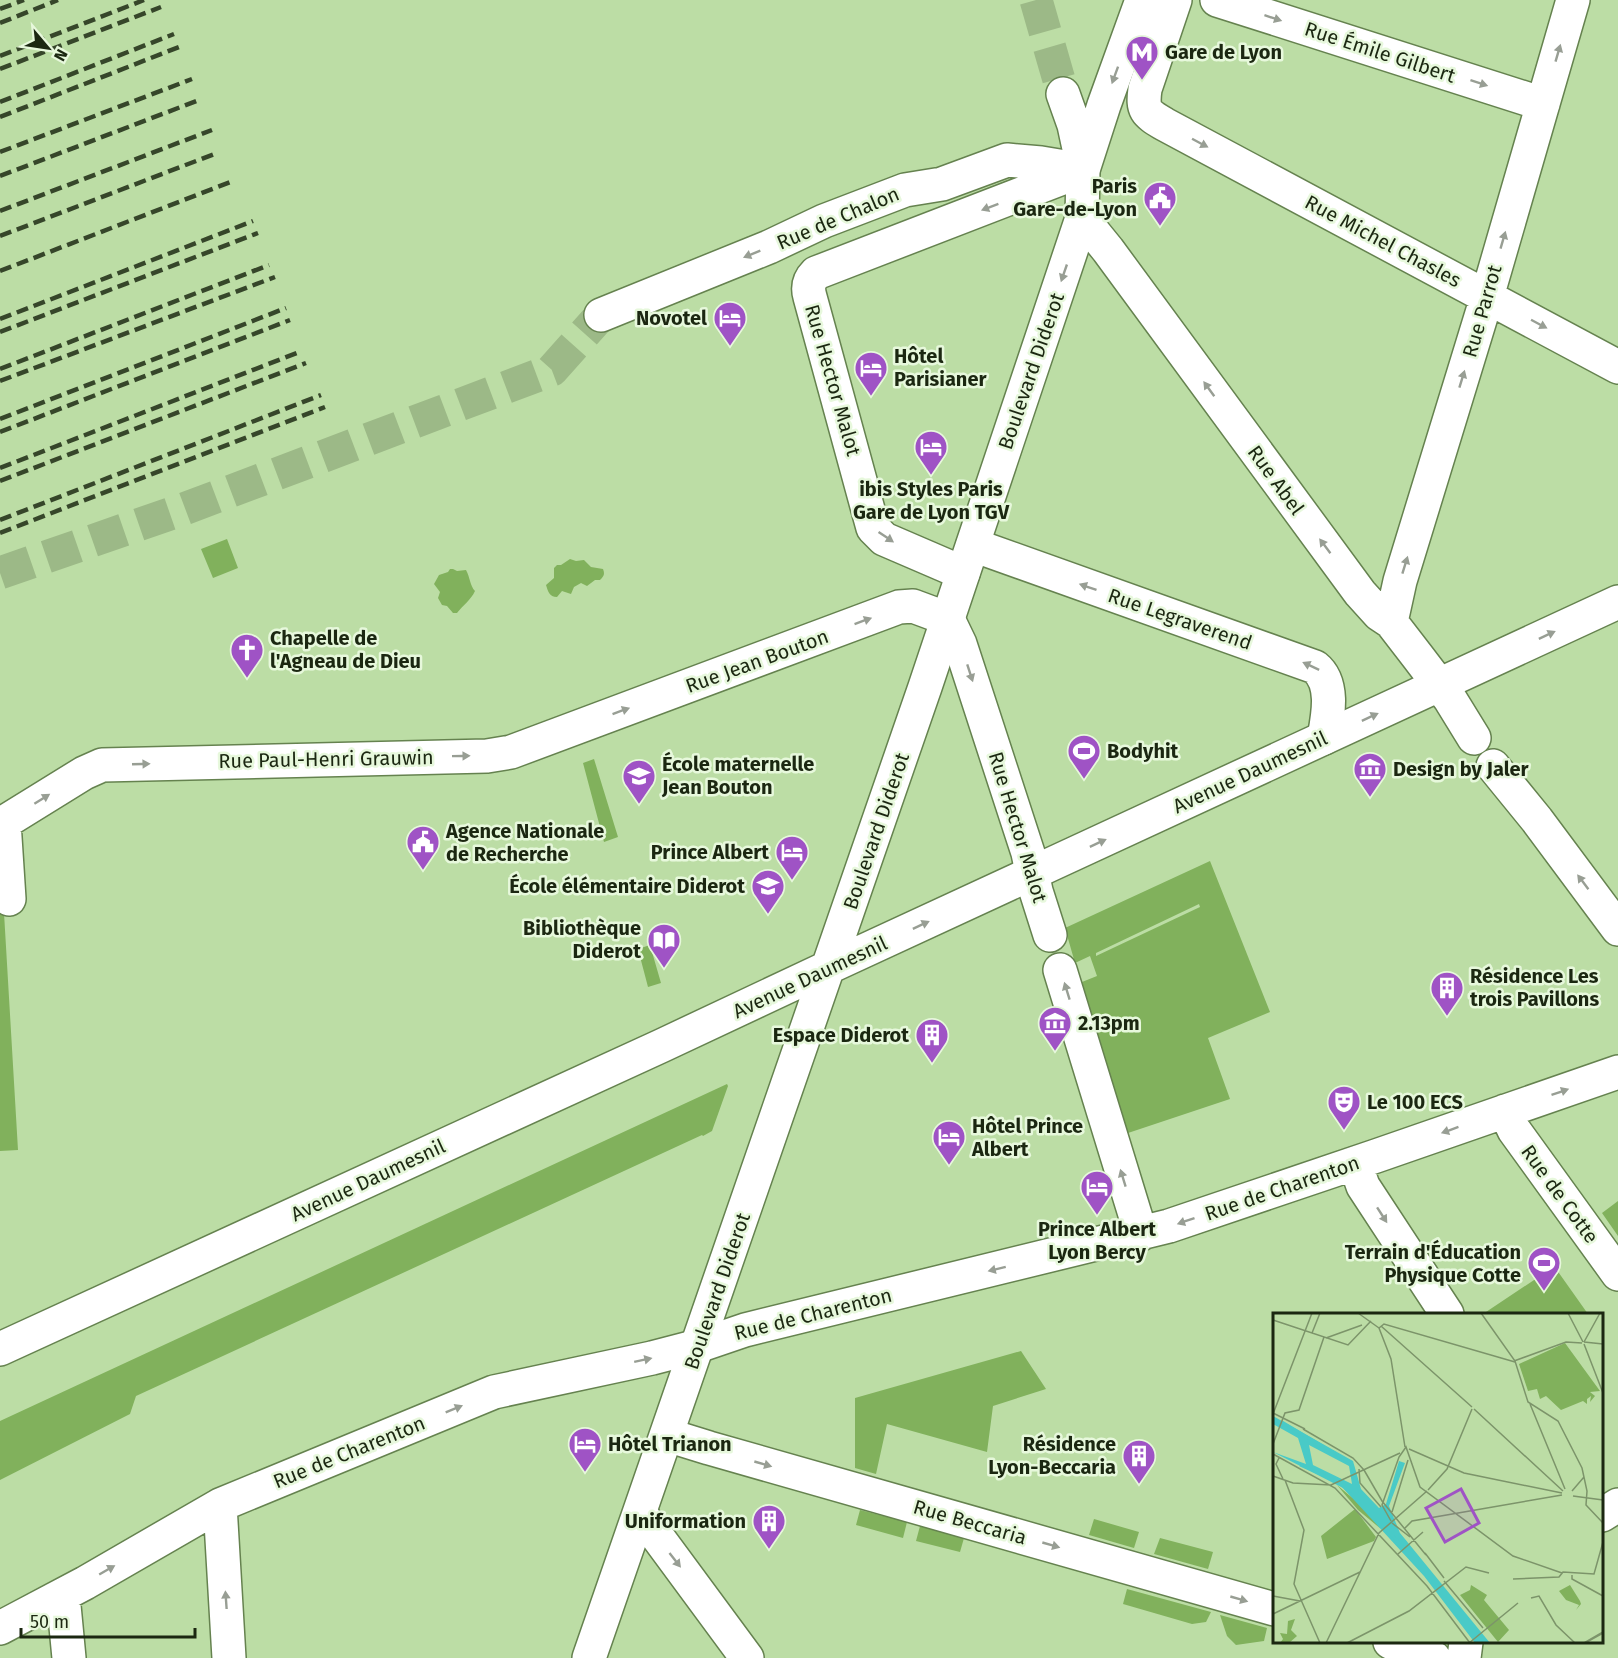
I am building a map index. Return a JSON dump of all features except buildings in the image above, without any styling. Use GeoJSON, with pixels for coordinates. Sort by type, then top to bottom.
{"type":"FeatureCollection","features":[{"type":"Feature","properties":{"kind":"street","name":"Boulevard Diderot"},"geometry":{"type":"LineString","coordinates":[[589,1658],[829,967],[1082,218],[1083,170],[1142,0]]}},
{"type":"Feature","properties":{"kind":"street","name":"Rue Michel Chasles"},"geometry":{"type":"LineString","coordinates":[[1175,0],[1145,90],[1143,104],[1149,115],[1618,367]]}},
{"type":"Feature","properties":{"kind":"street","name":"Rue Émile Gilbert"},"geometry":{"type":"LineString","coordinates":[[1217,0],[1543,104]]}},
{"type":"Feature","properties":{"kind":"street","name":"Rue Parrot"},"geometry":{"type":"LineString","coordinates":[[1391,622],[1400,580],[1487,297],[1573,0]]}},
{"type":"Feature","properties":{"kind":"street"},"geometry":{"type":"LineString","coordinates":[[1063,93],[1074,125],[1083,170]]}},
{"type":"Feature","properties":{"kind":"street","name":"Rue de Chalon"},"geometry":{"type":"LineString","coordinates":[[601,315],[769,247],[824,220],[905,189],[942,184],[1007,160],[1083,170]]}},
{"type":"Feature","properties":{"kind":"street","name":"Rue Hector Malot"},"geometry":{"type":"LineString","coordinates":[[968,559],[884,539],[873,528],[808,291],[811,278],[816,273],[1083,170]]}},
{"type":"Feature","properties":{"kind":"street","name":"Rue Abel"},"geometry":{"type":"LineString","coordinates":[[1082,218],[1108,250],[1360,593],[1379,614],[1391,622],[1438,684],[1474,738]]}},
{"type":"Feature","properties":{"kind":"street","name":"Rue Legraverend"},"geometry":{"type":"LineString","coordinates":[[968,559],[1315,667],[1322,672],[1328,695],[1328,717],[1324,738]]}},
{"type":"Feature","properties":{"kind":"street","name":"Avenue Daumesnil"},"geometry":{"type":"LineString","coordinates":[[0,1349],[661,1046],[1618,602]]}},
{"type":"Feature","properties":{"kind":"street","name":"Rue Jean Bouton"},"geometry":{"type":"LineString","coordinates":[[566,732],[899,607],[913,606],[948,619]]}},
{"type":"Feature","properties":{"kind":"street","name":"Rue Hector Malot"},"geometry":{"type":"LineString","coordinates":[[948,619],[966,661],[1028,853],[1050,935]]}},
{"type":"Feature","properties":{"kind":"street","name":"Rue Paul-Henri Grauwin"},"geometry":{"type":"LineString","coordinates":[[2,824],[84,773],[102,765],[487,756],[511,752],[566,732]]}},
{"type":"Feature","properties":{"kind":"street"},"geometry":{"type":"LineString","coordinates":[[1493,766],[1538,820],[1618,928]]}},
{"type":"Feature","properties":{"kind":"street"},"geometry":{"type":"LineString","coordinates":[[2,824],[9,899]]}},
{"type":"Feature","properties":{"kind":"street"},"geometry":{"type":"LineString","coordinates":[[1060,970],[1141,1234]]}},
{"type":"Feature","properties":{"kind":"street","name":"Rue de Charenton"},"geometry":{"type":"LineString","coordinates":[[0,1628],[63,1595],[220,1505],[494,1392],[652,1358],[745,1330],[1141,1234],[1618,1072]]}},
{"type":"Feature","properties":{"kind":"street","name":"Rue de Cotte"},"geometry":{"type":"LineString","coordinates":[[1505,1111],[1514,1130],[1618,1274]]}},
{"type":"Feature","properties":{"kind":"street"},"geometry":{"type":"LineString","coordinates":[[1355,1163],[1363,1186],[1446,1313]]}},
{"type":"Feature","properties":{"kind":"street","name":"Rue Beccaria"},"geometry":{"type":"LineString","coordinates":[[667,1435],[1273,1608]]}},
{"type":"Feature","properties":{"kind":"street"},"geometry":{"type":"LineString","coordinates":[[220,1505],[229,1658]]}},
{"type":"Feature","properties":{"kind":"street"},"geometry":{"type":"LineString","coordinates":[[1603,1514],[1618,1505]]}},
{"type":"Feature","properties":{"kind":"street"},"geometry":{"type":"LineString","coordinates":[[640,1513],[747,1658]]}},
{"type":"Feature","properties":{"kind":"street"},"geometry":{"type":"LineString","coordinates":[[63,1595],[69,1658]]}},
{"type":"Feature","properties":{"kind":"street"},"geometry":{"type":"LineString","coordinates":[[1394,1643],[1406,1650],[1434,1658]]}},
{"type":"Feature","properties":{"kind":"street"},"geometry":{"type":"LineString","coordinates":[[1464,1658],[1466,1643]]}},
{"type":"Feature","properties":{"kind":"green space"},"geometry":{"type":"Polygon","coordinates":[[[227,539],[238,568],[213,578],[201,549],[227,539]]]}},
{"type":"Feature","properties":{"kind":"green space"},"geometry":{"type":"Polygon","coordinates":[[[570,559],[584,560],[591,567],[603,569],[604,574],[600,580],[595,580],[587,586],[581,583],[574,587],[571,594],[562,591],[557,597],[552,596],[546,585],[554,578],[554,568],[570,559]]]}},
{"type":"Feature","properties":{"kind":"green space"},"geometry":{"type":"Polygon","coordinates":[[[450,569],[466,570],[475,591],[457,613],[453,613],[447,606],[442,605],[438,598],[440,592],[434,584],[439,575],[450,569]]]}},
{"type":"Feature","properties":{"kind":"green space"},"geometry":{"type":"Polygon","coordinates":[[[594,759],[618,837],[604,842],[583,763],[594,759]]]}},
{"type":"Feature","properties":{"kind":"green space"},"geometry":{"type":"Polygon","coordinates":[[[1210,861],[1270,1012],[1208,1038],[1230,1099],[1128,1133],[1082,982],[1097,976],[1090,956],[1075,963],[1065,928],[1210,861]],[[1199,904],[1096,953],[1096,956],[1200,907],[1199,904]]]}},
{"type":"Feature","properties":{"kind":"green space"},"geometry":{"type":"Polygon","coordinates":[[[0,879],[2,879],[18,1150],[0,1151],[0,879]]]}},
{"type":"Feature","properties":{"kind":"green space"},"geometry":{"type":"Polygon","coordinates":[[[650,945],[661,983],[648,987],[638,949],[650,945]]]}},
{"type":"Feature","properties":{"kind":"green space"},"geometry":{"type":"Polygon","coordinates":[[[727,1084],[712,1131],[703,1136],[136,1396],[130,1414],[0,1480],[0,1421],[727,1084]]]}},
{"type":"Feature","properties":{"kind":"green space"},"geometry":{"type":"Polygon","coordinates":[[[1618,1201],[1618,1236],[1602,1213],[1618,1201]]]}},
{"type":"Feature","properties":{"kind":"green space","name":"Terrain d'Éducation Physique Cotte"},"geometry":{"type":"Polygon","coordinates":[[[1554,1266],[1587,1313],[1484,1313],[1554,1266]]]}},
{"type":"Feature","properties":{"kind":"green space"},"geometry":{"type":"Polygon","coordinates":[[[1021,1351],[1046,1389],[993,1406],[987,1452],[887,1424],[876,1474],[855,1468],[855,1398],[1021,1351]]]}},
{"type":"Feature","properties":{"kind":"green space"},"geometry":{"type":"Polygon","coordinates":[[[860,1510],[907,1522],[903,1538],[856,1525],[860,1510]]]}},
{"type":"Feature","properties":{"kind":"green space"},"geometry":{"type":"Polygon","coordinates":[[[1094,1519],[1139,1532],[1134,1548],[1089,1535],[1094,1519]]]}},
{"type":"Feature","properties":{"kind":"green space"},"geometry":{"type":"Polygon","coordinates":[[[920,1526],[964,1538],[960,1552],[916,1541],[920,1526]]]}},
{"type":"Feature","properties":{"kind":"green space"},"geometry":{"type":"Polygon","coordinates":[[[1160,1538],[1213,1552],[1208,1569],[1154,1554],[1160,1538]]]}},
{"type":"Feature","properties":{"kind":"green space"},"geometry":{"type":"Polygon","coordinates":[[[1127,1589],[1211,1612],[1206,1622],[1192,1624],[1123,1604],[1127,1589]]]}},
{"type":"Feature","properties":{"kind":"green space"},"geometry":{"type":"Polygon","coordinates":[[[1220,1615],[1267,1628],[1264,1641],[1236,1645],[1227,1636],[1220,1615]]]}},
{"type":"Feature","properties":{"kind":"tunnel"},"geometry":{"type":"LineString","coordinates":[[1036,0],[1063,94]]}},
{"type":"Feature","properties":{"kind":"tunnel"},"geometry":{"type":"LineString","coordinates":[[0,573],[181,510],[552,370],[601,315]]}},
{"type":"Feature","properties":{"kind":"railway"},"geometry":{"type":"LineString","coordinates":[[0,9],[24,0]]}},
{"type":"Feature","properties":{"kind":"railway"},"geometry":{"type":"LineString","coordinates":[[0,23],[58,0]]}},
{"type":"Feature","properties":{"kind":"railway"},"geometry":{"type":"LineString","coordinates":[[0,56],[144,0]]}},
{"type":"Feature","properties":{"kind":"railway"},"geometry":{"type":"LineString","coordinates":[[0,69],[161,7]]}},
{"type":"Feature","properties":{"kind":"railway"},"geometry":{"type":"LineString","coordinates":[[0,102],[174,34]]}},
{"type":"Feature","properties":{"kind":"railway"},"geometry":{"type":"LineString","coordinates":[[0,117],[179,47]]}},
{"type":"Feature","properties":{"kind":"railway"},"geometry":{"type":"LineString","coordinates":[[0,152],[192,79]]}},
{"type":"Feature","properties":{"kind":"railway"},"geometry":{"type":"LineString","coordinates":[[0,176],[199,100]]}},
{"type":"Feature","properties":{"kind":"railway"},"geometry":{"type":"LineString","coordinates":[[0,211],[212,130]]}},
{"type":"Feature","properties":{"kind":"railway"},"geometry":{"type":"LineString","coordinates":[[0,236],[217,153]]}},
{"type":"Feature","properties":{"kind":"railway"},"geometry":{"type":"LineString","coordinates":[[0,271],[233,181]]}},
{"type":"Feature","properties":{"kind":"railway"},"geometry":{"type":"LineString","coordinates":[[0,319],[253,221]]}},
{"type":"Feature","properties":{"kind":"railway"},"geometry":{"type":"LineString","coordinates":[[0,332],[258,233]]}},
{"type":"Feature","properties":{"kind":"railway"},"geometry":{"type":"LineString","coordinates":[[0,369],[269,265]]}},
{"type":"Feature","properties":{"kind":"railway"},"geometry":{"type":"LineString","coordinates":[[0,381],[275,277]]}},
{"type":"Feature","properties":{"kind":"railway"},"geometry":{"type":"LineString","coordinates":[[0,419],[286,308]]}},
{"type":"Feature","properties":{"kind":"railway"},"geometry":{"type":"LineString","coordinates":[[0,432],[290,320]]}},
{"type":"Feature","properties":{"kind":"railway"},"geometry":{"type":"LineString","coordinates":[[0,468],[302,351]]}},
{"type":"Feature","properties":{"kind":"railway"},"geometry":{"type":"LineString","coordinates":[[0,481],[306,363]]}},
{"type":"Feature","properties":{"kind":"railway"},"geometry":{"type":"LineString","coordinates":[[0,520],[321,395]]}},
{"type":"Feature","properties":{"kind":"railway"},"geometry":{"type":"LineString","coordinates":[[0,533],[325,407]]}},
{"type":"Feature","properties":{"kind":"place","name":"Gare de Lyon"},"geometry":{"type":"Point","coordinates":[1142,81]}},
{"type":"Feature","properties":{"kind":"place","name":"Paris Gare-de-Lyon"},"geometry":{"type":"Point","coordinates":[1160,227]}},
{"type":"Feature","properties":{"kind":"place","name":"Novotel"},"geometry":{"type":"Point","coordinates":[730,347]}},
{"type":"Feature","properties":{"kind":"place","name":"Hôtel Parisianer"},"geometry":{"type":"Point","coordinates":[871,397]}},
{"type":"Feature","properties":{"kind":"place","name":"ibis Styles Paris Gare de Lyon TGV"},"geometry":{"type":"Point","coordinates":[931,476]}},
{"type":"Feature","properties":{"kind":"place","name":"Chapelle de l'Agneau de Dieu"},"geometry":{"type":"Point","coordinates":[247,679]}},
{"type":"Feature","properties":{"kind":"place","name":"Bodyhit"},"geometry":{"type":"Point","coordinates":[1084,780]}},
{"type":"Feature","properties":{"kind":"place","name":"Design by Jaler"},"geometry":{"type":"Point","coordinates":[1370,798]}},
{"type":"Feature","properties":{"kind":"place","name":"École maternelle Jean Bouton"},"geometry":{"type":"Point","coordinates":[639,805]}},
{"type":"Feature","properties":{"kind":"place","name":"Agence Nationale de Recherche"},"geometry":{"type":"Point","coordinates":[423,871]}},
{"type":"Feature","properties":{"kind":"place","name":"Prince Albert"},"geometry":{"type":"Point","coordinates":[792,881]}},
{"type":"Feature","properties":{"kind":"place","name":"École élémentaire Diderot"},"geometry":{"type":"Point","coordinates":[768,915]}},
{"type":"Feature","properties":{"kind":"place","name":"Bibliothèque Diderot"},"geometry":{"type":"Point","coordinates":[664,969]}},
{"type":"Feature","properties":{"kind":"place","name":"Résidence Les trois Pavillons"},"geometry":{"type":"Point","coordinates":[1447,1017]}},
{"type":"Feature","properties":{"kind":"place","name":"2.13pm"},"geometry":{"type":"Point","coordinates":[1055,1052]}},
{"type":"Feature","properties":{"kind":"place","name":"Espace Diderot"},"geometry":{"type":"Point","coordinates":[932,1064]}},
{"type":"Feature","properties":{"kind":"place","name":"Le 100 ECS"},"geometry":{"type":"Point","coordinates":[1344,1131]}},
{"type":"Feature","properties":{"kind":"place","name":"Hôtel Prince Albert"},"geometry":{"type":"Point","coordinates":[949,1166]}},
{"type":"Feature","properties":{"kind":"place","name":"Prince Albert Lyon Bercy"},"geometry":{"type":"Point","coordinates":[1097,1216]}},
{"type":"Feature","properties":{"kind":"place","name":"Terrain d'Éducation Physique Cotte"},"geometry":{"type":"Point","coordinates":[1544,1292]}},
{"type":"Feature","properties":{"kind":"place","name":"Hôtel Trianon"},"geometry":{"type":"Point","coordinates":[585,1473]}},
{"type":"Feature","properties":{"kind":"place","name":"Résidence Lyon-Beccaria"},"geometry":{"type":"Point","coordinates":[1139,1485]}},
{"type":"Feature","properties":{"kind":"place","name":"Uniformation"},"geometry":{"type":"Point","coordinates":[769,1550]}}]}
